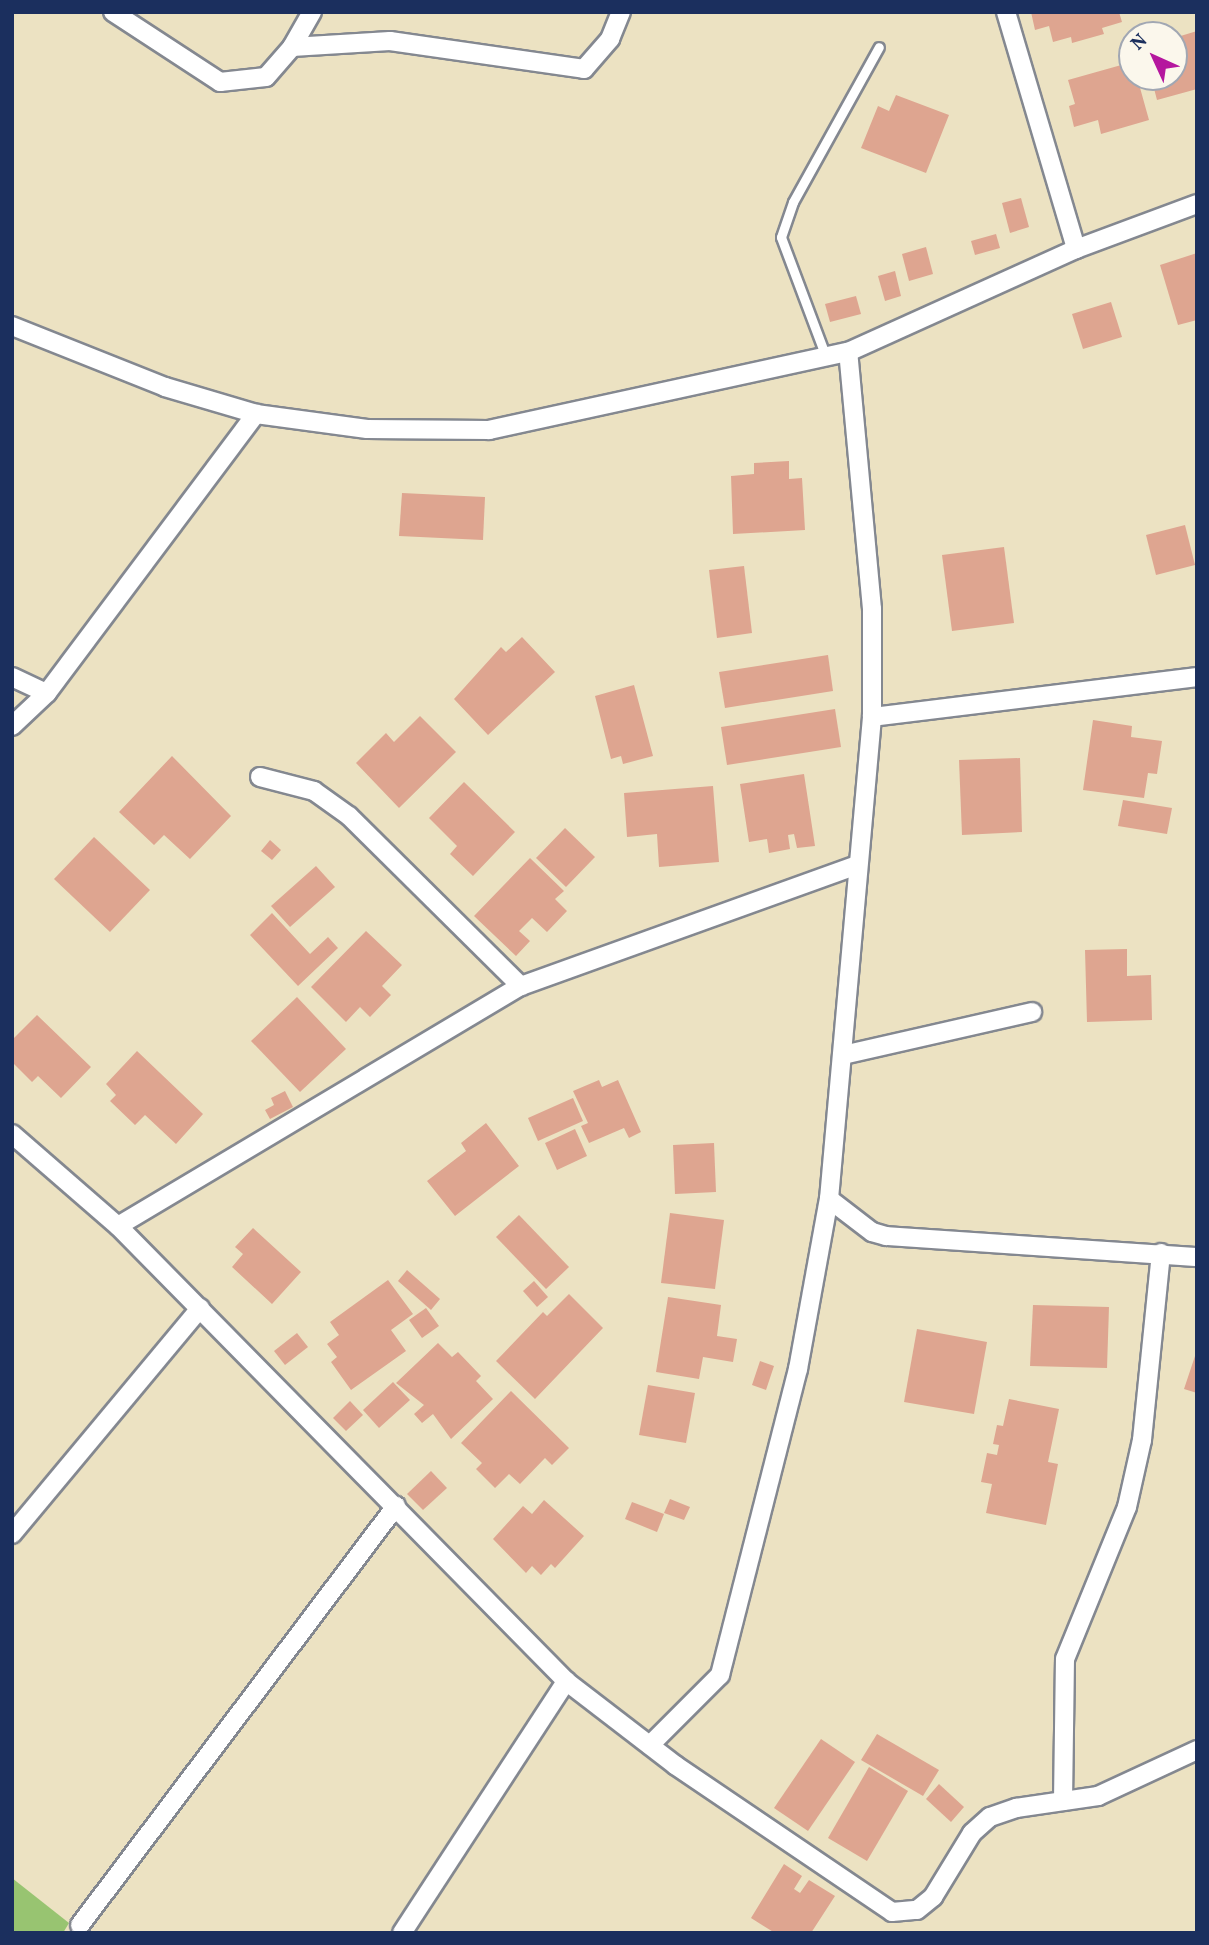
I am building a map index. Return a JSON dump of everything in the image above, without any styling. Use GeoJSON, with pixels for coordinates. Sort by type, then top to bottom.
{"type":"FeatureCollection","features":[{"type":"Feature","properties":{"kind":"street"},"geometry":{"type":"LineString","coordinates":[[113,12],[220,82],[266,77],[292,47],[312,12]]}},
{"type":"Feature","properties":{"kind":"street"},"geometry":{"type":"LineString","coordinates":[[292,47],[390,41],[456,47],[520,57],[556,68],[584,69],[610,39],[621,12]]}},
{"type":"Feature","properties":{"kind":"street"},"geometry":{"type":"LineString","coordinates":[[1006,12],[1076,249]]}},
{"type":"Feature","properties":{"kind":"street"},"geometry":{"type":"LineString","coordinates":[[12,327],[165,387],[256,414],[367,429],[489,430],[848,352],[1076,249],[1197,204]]}},
{"type":"Feature","properties":{"kind":"street"},"geometry":{"type":"LineString","coordinates":[[650,1745],[720,1675],[798,1369],[829,1199],[872,716],[872,609],[848,352]]}},
{"type":"Feature","properties":{"kind":"street"},"geometry":{"type":"LineString","coordinates":[[12,726],[47,693],[256,414]]}},
{"type":"Feature","properties":{"kind":"street"},"geometry":{"type":"LineString","coordinates":[[12,677],[47,693]]}},
{"type":"Feature","properties":{"kind":"street"},"geometry":{"type":"LineString","coordinates":[[872,716],[1197,677]]}},
{"type":"Feature","properties":{"kind":"street"},"geometry":{"type":"LineString","coordinates":[[260,777],[314,791],[349,816],[521,986]]}},
{"type":"Feature","properties":{"kind":"street"},"geometry":{"type":"LineString","coordinates":[[118,1226],[521,986],[858,864]]}},
{"type":"Feature","properties":{"kind":"street"},"geometry":{"type":"LineString","coordinates":[[843,1055],[1032,1012]]}},
{"type":"Feature","properties":{"kind":"street"},"geometry":{"type":"LineString","coordinates":[[12,1134],[118,1226],[566,1681],[650,1745],[892,1912],[917,1910],[933,1897],[972,1833],[990,1817],[1098,1796],[1197,1750]]}},
{"type":"Feature","properties":{"kind":"street"},"geometry":{"type":"LineString","coordinates":[[829,1199],[872,1232],[886,1236],[1197,1256]]}},
{"type":"Feature","properties":{"kind":"street"},"geometry":{"type":"LineString","coordinates":[[1063,1801],[1065,1659],[1128,1507],[1142,1440],[1161,1254]]}},
{"type":"Feature","properties":{"kind":"street"},"geometry":{"type":"LineString","coordinates":[[12,1534],[201,1308]]}},
{"type":"Feature","properties":{"kind":"street"},"geometry":{"type":"LineString","coordinates":[[80,1925],[396,1506]]}},
{"type":"Feature","properties":{"kind":"street"},"geometry":{"type":"LineString","coordinates":[[402,1933],[566,1681]]}},
{"type":"Feature","properties":{"kind":"lane"},"geometry":{"type":"LineString","coordinates":[[826,357],[781,237],[793,202],[879,47]]}},
{"type":"Feature","properties":{"kind":"green space"},"geometry":{"type":"Polygon","coordinates":[[[12,1878],[69,1923],[63,1933],[12,1933],[12,1878]]]}},
{"type":"Feature","properties":{"kind":"building"},"geometry":{"type":"Polygon","coordinates":[[[1031,12],[1119,12],[1122,21],[1102,28],[1104,34],[1072,43],[1071,37],[1053,42],[1049,26],[1035,30],[1031,12]]]}},
{"type":"Feature","properties":{"kind":"building"},"geometry":{"type":"Polygon","coordinates":[[[1197,31],[1197,89],[1157,100],[1155,91],[1188,91],[1188,34],[1197,31]]]}},
{"type":"Feature","properties":{"kind":"building"},"geometry":{"type":"Polygon","coordinates":[[[1118,66],[1118,91],[1141,91],[1149,120],[1101,134],[1098,120],[1074,127],[1069,106],[1075,104],[1068,80],[1118,66]]]}},
{"type":"Feature","properties":{"kind":"building"},"geometry":{"type":"Polygon","coordinates":[[[896,95],[949,115],[926,173],[861,148],[878,106],[889,111],[896,95]]]}},
{"type":"Feature","properties":{"kind":"building"},"geometry":{"type":"Polygon","coordinates":[[[1021,198],[1029,227],[1010,233],[1002,203],[1021,198]]]}},
{"type":"Feature","properties":{"kind":"building"},"geometry":{"type":"Polygon","coordinates":[[[996,234],[1000,248],[975,255],[971,241],[996,234]]]}},
{"type":"Feature","properties":{"kind":"building"},"geometry":{"type":"Polygon","coordinates":[[[926,247],[933,274],[909,281],[902,254],[926,247]]]}},
{"type":"Feature","properties":{"kind":"building"},"geometry":{"type":"Polygon","coordinates":[[[1197,253],[1197,320],[1178,325],[1160,265],[1197,253]]]}},
{"type":"Feature","properties":{"kind":"building"},"geometry":{"type":"Polygon","coordinates":[[[895,271],[901,296],[885,301],[878,276],[895,271]]]}},
{"type":"Feature","properties":{"kind":"building"},"geometry":{"type":"Polygon","coordinates":[[[856,296],[861,314],[830,322],[825,304],[856,296]]]}},
{"type":"Feature","properties":{"kind":"building"},"geometry":{"type":"Polygon","coordinates":[[[1111,302],[1122,337],[1083,349],[1072,314],[1111,302]]]}},
{"type":"Feature","properties":{"kind":"building"},"geometry":{"type":"Polygon","coordinates":[[[789,461],[789,479],[802,478],[805,530],[733,534],[731,476],[754,474],[754,463],[789,461]]]}},
{"type":"Feature","properties":{"kind":"building"},"geometry":{"type":"Polygon","coordinates":[[[402,493],[485,497],[483,540],[399,536],[402,493]]]}},
{"type":"Feature","properties":{"kind":"building"},"geometry":{"type":"Polygon","coordinates":[[[1185,525],[1195,565],[1156,575],[1146,535],[1185,525]]]}},
{"type":"Feature","properties":{"kind":"building"},"geometry":{"type":"Polygon","coordinates":[[[1004,547],[1014,623],[952,631],[942,555],[1004,547]]]}},
{"type":"Feature","properties":{"kind":"building"},"geometry":{"type":"Polygon","coordinates":[[[744,566],[752,633],[717,638],[709,570],[744,566]]]}},
{"type":"Feature","properties":{"kind":"building"},"geometry":{"type":"Polygon","coordinates":[[[522,637],[555,672],[488,735],[454,699],[501,647],[506,652],[522,637]]]}},
{"type":"Feature","properties":{"kind":"building"},"geometry":{"type":"Polygon","coordinates":[[[828,655],[833,691],[725,708],[719,672],[828,655]]]}},
{"type":"Feature","properties":{"kind":"building"},"geometry":{"type":"Polygon","coordinates":[[[634,685],[653,756],[623,764],[621,756],[611,759],[595,696],[634,685]]]}},
{"type":"Feature","properties":{"kind":"building"},"geometry":{"type":"Polygon","coordinates":[[[835,709],[841,747],[727,765],[721,727],[835,709]]]}},
{"type":"Feature","properties":{"kind":"building"},"geometry":{"type":"Polygon","coordinates":[[[420,716],[456,752],[399,808],[356,763],[386,733],[394,742],[420,716]]]}},
{"type":"Feature","properties":{"kind":"building"},"geometry":{"type":"Polygon","coordinates":[[[1093,720],[1132,726],[1131,737],[1162,741],[1157,774],[1148,773],[1144,798],[1083,790],[1093,720]]]}},
{"type":"Feature","properties":{"kind":"building"},"geometry":{"type":"Polygon","coordinates":[[[172,756],[231,816],[190,859],[164,835],[154,845],[119,812],[172,756]]]}},
{"type":"Feature","properties":{"kind":"building"},"geometry":{"type":"Polygon","coordinates":[[[1020,758],[1022,832],[962,835],[959,760],[1020,758]]]}},
{"type":"Feature","properties":{"kind":"building"},"geometry":{"type":"Polygon","coordinates":[[[804,774],[815,846],[797,848],[794,834],[788,835],[790,849],[769,853],[767,839],[749,842],[740,784],[804,774]]]}},
{"type":"Feature","properties":{"kind":"building"},"geometry":{"type":"Polygon","coordinates":[[[464,782],[515,832],[473,876],[450,854],[457,846],[429,818],[464,782]]]}},
{"type":"Feature","properties":{"kind":"building"},"geometry":{"type":"Polygon","coordinates":[[[713,786],[719,862],[659,867],[657,834],[627,837],[624,793],[713,786]]]}},
{"type":"Feature","properties":{"kind":"building"},"geometry":{"type":"Polygon","coordinates":[[[1123,800],[1172,808],[1167,834],[1118,826],[1123,800]]]}},
{"type":"Feature","properties":{"kind":"building"},"geometry":{"type":"Polygon","coordinates":[[[565,828],[595,857],[566,887],[536,858],[565,828]]]}},
{"type":"Feature","properties":{"kind":"building"},"geometry":{"type":"Polygon","coordinates":[[[94,837],[150,890],[110,932],[54,879],[94,837]]]}},
{"type":"Feature","properties":{"kind":"building"},"geometry":{"type":"Polygon","coordinates":[[[270,840],[281,850],[272,860],[261,851],[270,840]]]}},
{"type":"Feature","properties":{"kind":"building"},"geometry":{"type":"Polygon","coordinates":[[[530,858],[564,891],[555,899],[567,911],[547,932],[532,918],[519,931],[530,941],[516,956],[474,916],[530,858]]]}},
{"type":"Feature","properties":{"kind":"building"},"geometry":{"type":"Polygon","coordinates":[[[316,866],[335,887],[290,927],[271,906],[316,866]]]}},
{"type":"Feature","properties":{"kind":"building"},"geometry":{"type":"Polygon","coordinates":[[[272,913],[310,954],[328,937],[338,948],[298,986],[250,935],[272,913]]]}},
{"type":"Feature","properties":{"kind":"building"},"geometry":{"type":"Polygon","coordinates":[[[366,931],[402,965],[382,986],[391,995],[370,1017],[360,1007],[346,1022],[311,987],[366,931]]]}},
{"type":"Feature","properties":{"kind":"building"},"geometry":{"type":"Polygon","coordinates":[[[1127,949],[1127,976],[1151,975],[1152,1020],[1087,1022],[1085,950],[1127,949]]]}},
{"type":"Feature","properties":{"kind":"building"},"geometry":{"type":"Polygon","coordinates":[[[297,997],[346,1049],[300,1092],[251,1041],[297,997]]]}},
{"type":"Feature","properties":{"kind":"building"},"geometry":{"type":"Polygon","coordinates":[[[37,1015],[91,1067],[61,1098],[38,1076],[32,1082],[12,1062],[12,1040],[37,1015]]]}},
{"type":"Feature","properties":{"kind":"building"},"geometry":{"type":"Polygon","coordinates":[[[137,1051],[203,1114],[176,1144],[145,1115],[135,1125],[110,1101],[116,1095],[106,1084],[137,1051]]]}},
{"type":"Feature","properties":{"kind":"building"},"geometry":{"type":"Polygon","coordinates":[[[599,1080],[602,1087],[618,1080],[641,1132],[629,1138],[624,1128],[589,1143],[581,1126],[588,1123],[573,1091],[599,1080]]]}},
{"type":"Feature","properties":{"kind":"building"},"geometry":{"type":"Polygon","coordinates":[[[285,1091],[293,1107],[270,1119],[265,1110],[274,1105],[271,1098],[285,1091]]]}},
{"type":"Feature","properties":{"kind":"building"},"geometry":{"type":"Polygon","coordinates":[[[573,1098],[583,1121],[538,1141],[528,1118],[573,1098]]]}},
{"type":"Feature","properties":{"kind":"building"},"geometry":{"type":"Polygon","coordinates":[[[486,1123],[519,1166],[455,1216],[427,1181],[466,1151],[461,1143],[486,1123]]]}},
{"type":"Feature","properties":{"kind":"building"},"geometry":{"type":"Polygon","coordinates":[[[575,1129],[587,1156],[557,1170],[545,1143],[575,1129]]]}},
{"type":"Feature","properties":{"kind":"building"},"geometry":{"type":"Polygon","coordinates":[[[714,1143],[716,1192],[675,1194],[673,1145],[714,1143]]]}},
{"type":"Feature","properties":{"kind":"building"},"geometry":{"type":"Polygon","coordinates":[[[670,1213],[724,1220],[715,1289],[661,1283],[670,1213]]]}},
{"type":"Feature","properties":{"kind":"building"},"geometry":{"type":"Polygon","coordinates":[[[519,1215],[569,1267],[546,1289],[496,1237],[519,1215]]]}},
{"type":"Feature","properties":{"kind":"building"},"geometry":{"type":"Polygon","coordinates":[[[253,1228],[301,1272],[272,1304],[232,1267],[243,1254],[235,1247],[253,1228]]]}},
{"type":"Feature","properties":{"kind":"building"},"geometry":{"type":"Polygon","coordinates":[[[407,1270],[440,1299],[431,1310],[398,1281],[407,1270]]]}},
{"type":"Feature","properties":{"kind":"building"},"geometry":{"type":"Polygon","coordinates":[[[388,1280],[413,1314],[391,1330],[406,1351],[351,1390],[331,1362],[337,1357],[327,1344],[339,1335],[330,1322],[388,1280]]]}},
{"type":"Feature","properties":{"kind":"building"},"geometry":{"type":"Polygon","coordinates":[[[534,1281],[548,1297],[537,1307],[523,1291],[534,1281]]]}},
{"type":"Feature","properties":{"kind":"building"},"geometry":{"type":"Polygon","coordinates":[[[569,1294],[603,1328],[535,1399],[496,1361],[543,1312],[547,1316],[569,1294]]]}},
{"type":"Feature","properties":{"kind":"building"},"geometry":{"type":"Polygon","coordinates":[[[668,1297],[721,1305],[717,1336],[737,1339],[733,1362],[703,1357],[699,1379],[656,1372],[668,1297]]]}},
{"type":"Feature","properties":{"kind":"building"},"geometry":{"type":"Polygon","coordinates":[[[1033,1305],[1109,1307],[1107,1368],[1030,1366],[1033,1305]]]}},
{"type":"Feature","properties":{"kind":"building"},"geometry":{"type":"Polygon","coordinates":[[[426,1308],[439,1326],[422,1338],[409,1320],[426,1308]]]}},
{"type":"Feature","properties":{"kind":"building"},"geometry":{"type":"Polygon","coordinates":[[[917,1329],[987,1342],[974,1414],[904,1402],[917,1329]]]}},
{"type":"Feature","properties":{"kind":"building"},"geometry":{"type":"Polygon","coordinates":[[[297,1333],[308,1347],[285,1365],[274,1351],[297,1333]]]}},
{"type":"Feature","properties":{"kind":"building"},"geometry":{"type":"Polygon","coordinates":[[[438,1343],[452,1357],[458,1352],[481,1376],[476,1381],[493,1399],[451,1439],[433,1414],[422,1423],[414,1414],[424,1405],[396,1383],[438,1343]]]}},
{"type":"Feature","properties":{"kind":"building"},"geometry":{"type":"Polygon","coordinates":[[[1197,1350],[1197,1393],[1184,1389],[1197,1350]]]}},
{"type":"Feature","properties":{"kind":"building"},"geometry":{"type":"Polygon","coordinates":[[[760,1361],[774,1366],[766,1390],[752,1385],[760,1361]]]}},
{"type":"Feature","properties":{"kind":"building"},"geometry":{"type":"Polygon","coordinates":[[[393,1382],[410,1400],[379,1428],[363,1410],[393,1382]]]}},
{"type":"Feature","properties":{"kind":"building"},"geometry":{"type":"Polygon","coordinates":[[[648,1385],[695,1393],[686,1443],[639,1435],[648,1385]]]}},
{"type":"Feature","properties":{"kind":"building"},"geometry":{"type":"Polygon","coordinates":[[[511,1391],[569,1448],[552,1465],[545,1458],[520,1484],[509,1474],[495,1488],[476,1469],[482,1463],[461,1443],[511,1391]]]}},
{"type":"Feature","properties":{"kind":"building"},"geometry":{"type":"Polygon","coordinates":[[[1009,1399],[1059,1409],[1048,1462],[1058,1464],[1046,1525],[986,1513],[992,1484],[981,1482],[987,1453],[997,1455],[999,1445],[993,1444],[997,1425],[1003,1426],[1009,1399]]]}},
{"type":"Feature","properties":{"kind":"building"},"geometry":{"type":"Polygon","coordinates":[[[350,1401],[363,1415],[346,1431],[333,1418],[350,1401]]]}},
{"type":"Feature","properties":{"kind":"building"},"geometry":{"type":"Polygon","coordinates":[[[431,1471],[447,1488],[423,1510],[407,1494],[431,1471]]]}},
{"type":"Feature","properties":{"kind":"building"},"geometry":{"type":"Polygon","coordinates":[[[670,1499],[690,1507],[684,1520],[664,1513],[670,1499]]]}},
{"type":"Feature","properties":{"kind":"building"},"geometry":{"type":"Polygon","coordinates":[[[544,1500],[584,1536],[555,1568],[551,1564],[541,1575],[532,1566],[526,1573],[493,1539],[523,1506],[532,1514],[544,1500]]]}},
{"type":"Feature","properties":{"kind":"building"},"geometry":{"type":"Polygon","coordinates":[[[632,1502],[664,1514],[657,1532],[625,1519],[632,1502]]]}},
{"type":"Feature","properties":{"kind":"building"},"geometry":{"type":"Polygon","coordinates":[[[877,1734],[939,1770],[923,1796],[861,1760],[877,1734]]]}},
{"type":"Feature","properties":{"kind":"building"},"geometry":{"type":"Polygon","coordinates":[[[821,1739],[855,1762],[808,1831],[774,1808],[821,1739]]]}},
{"type":"Feature","properties":{"kind":"building"},"geometry":{"type":"Polygon","coordinates":[[[869,1767],[908,1791],[867,1861],[828,1838],[869,1767]]]}},
{"type":"Feature","properties":{"kind":"building"},"geometry":{"type":"Polygon","coordinates":[[[939,1784],[964,1807],[951,1822],[926,1799],[939,1784]]]}},
{"type":"Feature","properties":{"kind":"building"},"geometry":{"type":"Polygon","coordinates":[[[784,1864],[802,1876],[794,1889],[800,1893],[809,1880],[835,1896],[811,1933],[775,1933],[751,1918],[784,1864]]]}}]}
